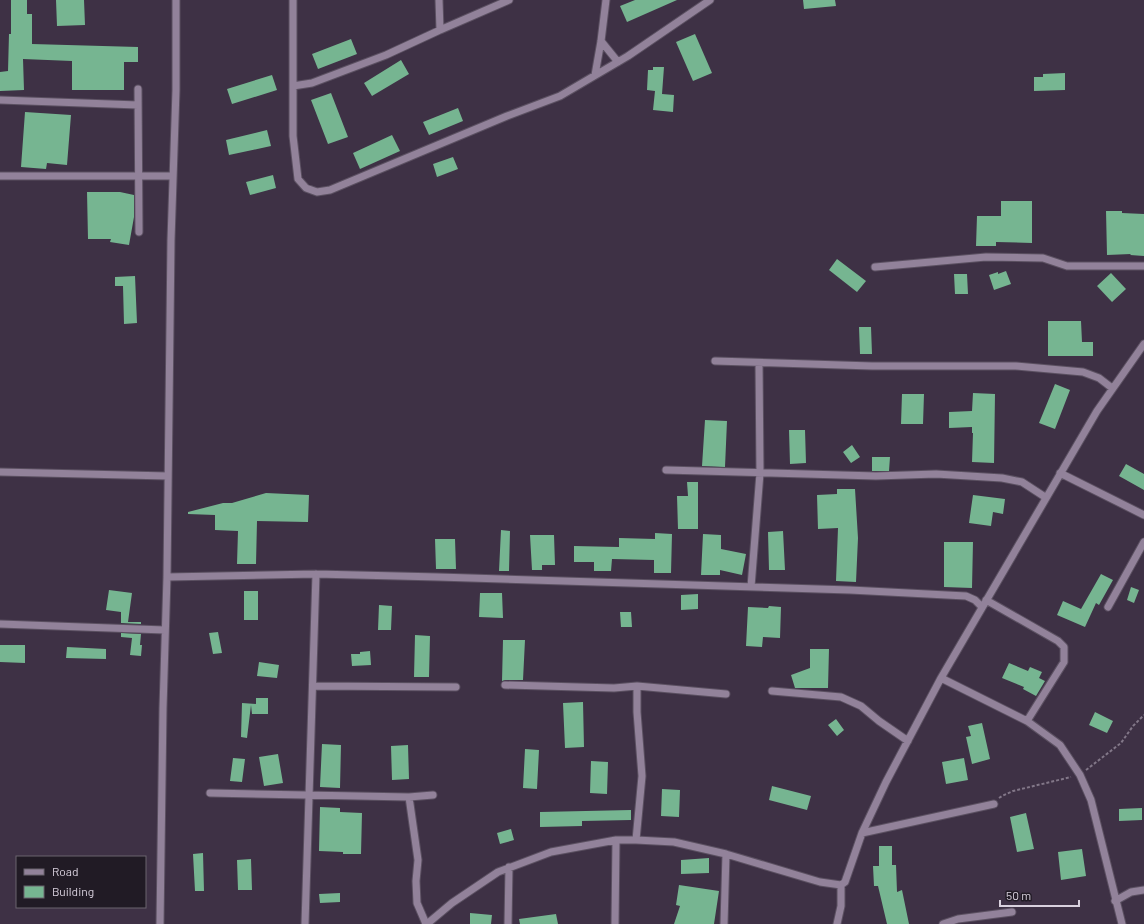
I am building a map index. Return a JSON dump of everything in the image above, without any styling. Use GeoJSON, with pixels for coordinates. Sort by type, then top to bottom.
{"type":"FeatureCollection","features":[{"type":"Feature","properties":{"kind":"street"},"geometry":{"type":"LineString","coordinates":[[160,924],[167,577],[171,240],[176,90],[176,0]]}},
{"type":"Feature","properties":{"kind":"street"},"geometry":{"type":"LineString","coordinates":[[294,0],[293,136],[298,179],[306,188],[317,192],[330,190],[507,116],[560,96],[618,62],[710,0]]}},
{"type":"Feature","properties":{"kind":"street"},"geometry":{"type":"LineString","coordinates":[[439,0],[440,30]]}},
{"type":"Feature","properties":{"kind":"street"},"geometry":{"type":"LineString","coordinates":[[293,86],[312,83],[386,55],[509,0]]}},
{"type":"Feature","properties":{"kind":"street"},"geometry":{"type":"LineString","coordinates":[[595,75],[606,0]]}},
{"type":"Feature","properties":{"kind":"street"},"geometry":{"type":"LineString","coordinates":[[601,41],[618,62]]}},
{"type":"Feature","properties":{"kind":"street"},"geometry":{"type":"LineString","coordinates":[[138,89],[140,176],[139,232]]}},
{"type":"Feature","properties":{"kind":"street"},"geometry":{"type":"LineString","coordinates":[[0,100],[138,105]]}},
{"type":"Feature","properties":{"kind":"street"},"geometry":{"type":"LineString","coordinates":[[0,176],[173,176]]}},
{"type":"Feature","properties":{"kind":"street"},"geometry":{"type":"LineString","coordinates":[[875,267],[986,256],[1043,258],[1067,266],[1144,266]]}},
{"type":"Feature","properties":{"kind":"street"},"geometry":{"type":"LineString","coordinates":[[837,924],[841,906],[841,885],[845,882],[862,833],[886,782],[941,678],[1045,497],[1097,411],[1144,344]]}},
{"type":"Feature","properties":{"kind":"street"},"geometry":{"type":"LineString","coordinates":[[715,361],[872,366],[1016,366],[1083,372],[1099,378],[1112,388]]}},
{"type":"Feature","properties":{"kind":"street"},"geometry":{"type":"LineString","coordinates":[[752,587],[760,473],[759,363]]}},
{"type":"Feature","properties":{"kind":"street"},"geometry":{"type":"LineString","coordinates":[[666,470],[876,476],[936,474],[1002,478],[1022,482],[1045,497]]}},
{"type":"Feature","properties":{"kind":"street"},"geometry":{"type":"LineString","coordinates":[[0,472],[168,476]]}},
{"type":"Feature","properties":{"kind":"street"},"geometry":{"type":"LineString","coordinates":[[1060,473],[1144,515]]}},
{"type":"Feature","properties":{"kind":"street"},"geometry":{"type":"LineString","coordinates":[[1108,607],[1144,542]]}},
{"type":"Feature","properties":{"kind":"street"},"geometry":{"type":"LineString","coordinates":[[167,577],[316,574],[850,590],[966,596],[974,600],[982,607]]}},
{"type":"Feature","properties":{"kind":"street"},"geometry":{"type":"LineString","coordinates":[[305,924],[316,574]]}},
{"type":"Feature","properties":{"kind":"street"},"geometry":{"type":"LineString","coordinates":[[986,600],[1058,641],[1064,647],[1064,662],[1027,721]]}},
{"type":"Feature","properties":{"kind":"street"},"geometry":{"type":"LineString","coordinates":[[0,624],[165,630]]}},
{"type":"Feature","properties":{"kind":"street"},"geometry":{"type":"LineString","coordinates":[[941,678],[1027,721],[1060,745],[1080,775],[1091,800],[1115,901],[1122,924]]}},
{"type":"Feature","properties":{"kind":"street"},"geometry":{"type":"LineString","coordinates":[[505,685],[614,688],[636,686],[726,694]]}},
{"type":"Feature","properties":{"kind":"street"},"geometry":{"type":"LineString","coordinates":[[313,686],[456,687]]}},
{"type":"Feature","properties":{"kind":"street"},"geometry":{"type":"LineString","coordinates":[[636,686],[642,776],[636,840]]}},
{"type":"Feature","properties":{"kind":"street"},"geometry":{"type":"LineString","coordinates":[[772,691],[841,697],[861,706],[879,721],[908,741]]}},
{"type":"Feature","properties":{"kind":"street"},"geometry":{"type":"LineString","coordinates":[[210,793],[409,797],[433,795]]}},
{"type":"Feature","properties":{"kind":"street"},"geometry":{"type":"LineString","coordinates":[[409,797],[418,860],[416,881],[418,903],[427,924],[452,903],[498,872],[509,867],[551,852],[616,840],[674,842],[726,854],[820,882],[841,885]]}},
{"type":"Feature","properties":{"kind":"street"},"geometry":{"type":"LineString","coordinates":[[862,833],[994,804]]}},
{"type":"Feature","properties":{"kind":"street"},"geometry":{"type":"LineString","coordinates":[[615,924],[616,840]]}},
{"type":"Feature","properties":{"kind":"street"},"geometry":{"type":"LineString","coordinates":[[724,924],[726,854]]}},
{"type":"Feature","properties":{"kind":"street"},"geometry":{"type":"LineString","coordinates":[[508,924],[509,867]]}},
{"type":"Feature","properties":{"kind":"street"},"geometry":{"type":"LineString","coordinates":[[1115,901],[1131,892],[1144,890]]}},
{"type":"Feature","properties":{"kind":"street"},"geometry":{"type":"LineString","coordinates":[[943,924],[958,920],[1012,912]]}},
{"type":"Feature","properties":{"kind":"path"},"geometry":{"type":"LineString","coordinates":[[994,804],[1002,796],[1013,791],[1080,775],[1121,743],[1133,726],[1144,715]]}},
{"type":"Feature","properties":{"kind":"building"},"geometry":{"type":"Polygon","coordinates":[[[11,0],[27,0],[27,14],[32,14],[32,44],[138,47],[138,62],[124,62],[124,90],[72,90],[72,61],[23,59],[24,90],[0,91],[0,72],[8,71],[9,34],[11,34],[11,0]]]}},
{"type":"Feature","properties":{"kind":"building"},"geometry":{"type":"Polygon","coordinates":[[[56,0],[84,0],[85,25],[57,26],[56,0]]]}},
{"type":"Feature","properties":{"kind":"building"},"geometry":{"type":"Polygon","coordinates":[[[635,0],[677,0],[627,22],[620,6],[635,0]]]}},
{"type":"Feature","properties":{"kind":"building"},"geometry":{"type":"Polygon","coordinates":[[[803,0],[835,0],[836,6],[804,9],[803,0]]]}},
{"type":"Feature","properties":{"kind":"building"},"geometry":{"type":"Polygon","coordinates":[[[695,34],[712,73],[693,81],[676,42],[695,34]]]}},
{"type":"Feature","properties":{"kind":"building"},"geometry":{"type":"Polygon","coordinates":[[[351,39],[357,54],[318,69],[312,54],[351,39]]]}},
{"type":"Feature","properties":{"kind":"building"},"geometry":{"type":"Polygon","coordinates":[[[401,60],[409,74],[372,96],[364,83],[401,60]]]}},
{"type":"Feature","properties":{"kind":"building"},"geometry":{"type":"Polygon","coordinates":[[[653,67],[664,67],[662,94],[674,95],[673,112],[653,110],[655,91],[647,90],[648,70],[653,70],[653,67]]]}},
{"type":"Feature","properties":{"kind":"building"},"geometry":{"type":"Polygon","coordinates":[[[1065,73],[1065,90],[1034,91],[1034,77],[1043,77],[1043,74],[1065,73]]]}},
{"type":"Feature","properties":{"kind":"building"},"geometry":{"type":"Polygon","coordinates":[[[272,75],[277,90],[232,104],[227,89],[272,75]]]}},
{"type":"Feature","properties":{"kind":"building"},"geometry":{"type":"Polygon","coordinates":[[[331,93],[348,137],[328,144],[311,100],[331,93]]]}},
{"type":"Feature","properties":{"kind":"building"},"geometry":{"type":"Polygon","coordinates":[[[458,108],[463,121],[429,135],[423,122],[458,108]]]}},
{"type":"Feature","properties":{"kind":"building"},"geometry":{"type":"Polygon","coordinates":[[[25,112],[71,115],[67,165],[47,163],[46,169],[21,167],[25,112]]]}},
{"type":"Feature","properties":{"kind":"building"},"geometry":{"type":"Polygon","coordinates":[[[267,130],[271,146],[229,155],[226,140],[267,130]]]}},
{"type":"Feature","properties":{"kind":"building"},"geometry":{"type":"Polygon","coordinates":[[[392,135],[400,151],[360,169],[353,153],[392,135]]]}},
{"type":"Feature","properties":{"kind":"building"},"geometry":{"type":"Polygon","coordinates":[[[453,157],[458,169],[437,177],[433,164],[453,157]]]}},
{"type":"Feature","properties":{"kind":"building"},"geometry":{"type":"Polygon","coordinates":[[[273,175],[276,188],[250,195],[246,182],[273,175]]]}},
{"type":"Feature","properties":{"kind":"building"},"geometry":{"type":"Polygon","coordinates":[[[87,192],[120,192],[134,195],[134,217],[129,245],[110,242],[111,239],[88,239],[87,192]]]}},
{"type":"Feature","properties":{"kind":"building"},"geometry":{"type":"Polygon","coordinates":[[[1001,201],[1032,201],[1032,243],[996,242],[996,246],[976,246],[977,216],[1001,216],[1001,201]]]}},
{"type":"Feature","properties":{"kind":"building"},"geometry":{"type":"Polygon","coordinates":[[[1106,211],[1122,211],[1122,213],[1144,214],[1144,256],[1130,255],[1131,254],[1107,255],[1106,211]]]}},
{"type":"Feature","properties":{"kind":"building"},"geometry":{"type":"Polygon","coordinates":[[[837,259],[866,281],[857,292],[829,270],[837,259]]]}},
{"type":"Feature","properties":{"kind":"building"},"geometry":{"type":"Polygon","coordinates":[[[1006,271],[1011,284],[994,290],[989,275],[1006,271]]]}},
{"type":"Feature","properties":{"kind":"building"},"geometry":{"type":"Polygon","coordinates":[[[1111,273],[1126,289],[1112,302],[1097,286],[1111,273]]]}},
{"type":"Feature","properties":{"kind":"building"},"geometry":{"type":"Polygon","coordinates":[[[954,274],[967,274],[968,294],[955,294],[954,274]]]}},
{"type":"Feature","properties":{"kind":"building"},"geometry":{"type":"Polygon","coordinates":[[[135,276],[137,323],[124,324],[123,286],[115,286],[115,277],[135,276]]]}},
{"type":"Feature","properties":{"kind":"building"},"geometry":{"type":"Polygon","coordinates":[[[1048,321],[1081,321],[1082,342],[1093,342],[1093,356],[1048,356],[1048,321]]]}},
{"type":"Feature","properties":{"kind":"building"},"geometry":{"type":"Polygon","coordinates":[[[859,327],[871,327],[872,354],[860,354],[859,327]]]}},
{"type":"Feature","properties":{"kind":"building"},"geometry":{"type":"Polygon","coordinates":[[[1055,384],[1070,390],[1055,429],[1039,423],[1055,384]]]}},
{"type":"Feature","properties":{"kind":"building"},"geometry":{"type":"Polygon","coordinates":[[[973,393],[995,394],[994,463],[972,462],[972,427],[949,428],[949,412],[972,411],[973,393]]]}},
{"type":"Feature","properties":{"kind":"building"},"geometry":{"type":"Polygon","coordinates":[[[902,394],[924,394],[923,424],[901,424],[902,394]]]}},
{"type":"Feature","properties":{"kind":"building"},"geometry":{"type":"Polygon","coordinates":[[[705,420],[727,421],[725,467],[702,466],[705,420]]]}},
{"type":"Feature","properties":{"kind":"building"},"geometry":{"type":"Polygon","coordinates":[[[789,430],[805,430],[806,463],[790,464],[789,430]]]}},
{"type":"Feature","properties":{"kind":"building"},"geometry":{"type":"Polygon","coordinates":[[[852,445],[860,457],[851,463],[843,452],[852,445]]]}},
{"type":"Feature","properties":{"kind":"building"},"geometry":{"type":"Polygon","coordinates":[[[872,457],[890,457],[889,471],[872,471],[872,457]]]}},
{"type":"Feature","properties":{"kind":"building"},"geometry":{"type":"Polygon","coordinates":[[[1126,464],[1144,474],[1144,490],[1119,476],[1126,464]]]}},
{"type":"Feature","properties":{"kind":"building"},"geometry":{"type":"Polygon","coordinates":[[[687,482],[698,482],[698,529],[678,529],[677,496],[688,496],[687,482]]]}},
{"type":"Feature","properties":{"kind":"building"},"geometry":{"type":"Polygon","coordinates":[[[837,489],[855,489],[858,538],[856,582],[836,581],[838,528],[818,529],[817,495],[837,494],[837,489]]]}},
{"type":"Feature","properties":{"kind":"building"},"geometry":{"type":"Polygon","coordinates":[[[266,493],[309,495],[308,522],[257,521],[256,564],[237,564],[238,531],[215,530],[215,515],[188,514],[188,512],[223,503],[232,503],[266,493]]]}},
{"type":"Feature","properties":{"kind":"building"},"geometry":{"type":"Polygon","coordinates":[[[973,495],[1005,499],[1003,514],[993,512],[991,526],[969,523],[973,495]]]}},
{"type":"Feature","properties":{"kind":"building"},"geometry":{"type":"Polygon","coordinates":[[[501,530],[510,531],[509,571],[499,571],[501,530]]]}},
{"type":"Feature","properties":{"kind":"building"},"geometry":{"type":"Polygon","coordinates":[[[783,531],[785,570],[769,570],[768,532],[783,531]]]}},
{"type":"Feature","properties":{"kind":"building"},"geometry":{"type":"Polygon","coordinates":[[[655,533],[672,534],[671,573],[654,573],[654,560],[612,559],[611,571],[594,571],[594,562],[574,562],[574,546],[619,547],[619,538],[655,539],[655,533]]]}},
{"type":"Feature","properties":{"kind":"building"},"geometry":{"type":"Polygon","coordinates":[[[703,534],[721,535],[721,549],[746,554],[742,575],[720,570],[720,575],[701,575],[703,534]]]}},
{"type":"Feature","properties":{"kind":"building"},"geometry":{"type":"Polygon","coordinates":[[[530,535],[554,535],[555,565],[542,565],[542,570],[532,570],[530,535]]]}},
{"type":"Feature","properties":{"kind":"building"},"geometry":{"type":"Polygon","coordinates":[[[435,539],[455,539],[456,569],[436,569],[435,539]]]}},
{"type":"Feature","properties":{"kind":"building"},"geometry":{"type":"Polygon","coordinates":[[[944,542],[973,542],[972,588],[944,587],[944,542]]]}},
{"type":"Feature","properties":{"kind":"building"},"geometry":{"type":"Polygon","coordinates":[[[1101,574],[1113,580],[1099,605],[1096,603],[1085,627],[1057,615],[1063,601],[1081,609],[1101,574]]]}},
{"type":"Feature","properties":{"kind":"building"},"geometry":{"type":"Polygon","coordinates":[[[1131,587],[1139,590],[1134,603],[1127,600],[1131,587]]]}},
{"type":"Feature","properties":{"kind":"building"},"geometry":{"type":"Polygon","coordinates":[[[109,590],[132,593],[128,622],[141,622],[141,624],[121,623],[121,612],[106,610],[109,590]]]}},
{"type":"Feature","properties":{"kind":"building"},"geometry":{"type":"Polygon","coordinates":[[[244,591],[258,591],[258,620],[244,620],[244,591]]]}},
{"type":"Feature","properties":{"kind":"building"},"geometry":{"type":"Polygon","coordinates":[[[480,593],[502,593],[503,618],[479,617],[480,593]]]}},
{"type":"Feature","properties":{"kind":"building"},"geometry":{"type":"Polygon","coordinates":[[[698,594],[698,609],[681,610],[681,595],[698,594]]]}},
{"type":"Feature","properties":{"kind":"building"},"geometry":{"type":"Polygon","coordinates":[[[379,605],[392,606],[391,630],[378,630],[379,605]]]}},
{"type":"Feature","properties":{"kind":"building"},"geometry":{"type":"Polygon","coordinates":[[[769,606],[781,607],[780,638],[763,637],[762,647],[746,646],[748,607],[768,608],[769,606]]]}},
{"type":"Feature","properties":{"kind":"building"},"geometry":{"type":"Polygon","coordinates":[[[620,612],[631,612],[632,627],[621,627],[620,612]]]}},
{"type":"Feature","properties":{"kind":"building"},"geometry":{"type":"Polygon","coordinates":[[[218,632],[222,653],[213,654],[209,633],[218,632]]]}},
{"type":"Feature","properties":{"kind":"building"},"geometry":{"type":"Polygon","coordinates":[[[121,633],[141,634],[141,656],[130,655],[132,638],[121,637],[121,633]]]}},
{"type":"Feature","properties":{"kind":"building"},"geometry":{"type":"Polygon","coordinates":[[[415,635],[430,636],[429,677],[414,677],[415,635]]]}},
{"type":"Feature","properties":{"kind":"building"},"geometry":{"type":"Polygon","coordinates":[[[503,640],[525,640],[523,680],[502,681],[503,640]]]}},
{"type":"Feature","properties":{"kind":"building"},"geometry":{"type":"Polygon","coordinates":[[[0,645],[25,645],[25,663],[0,662],[0,645]]]}},
{"type":"Feature","properties":{"kind":"building"},"geometry":{"type":"Polygon","coordinates":[[[67,647],[106,649],[106,659],[66,658],[67,647]]]}},
{"type":"Feature","properties":{"kind":"building"},"geometry":{"type":"Polygon","coordinates":[[[810,649],[829,649],[828,688],[795,688],[791,675],[810,668],[810,649]]]}},
{"type":"Feature","properties":{"kind":"building"},"geometry":{"type":"Polygon","coordinates":[[[370,651],[371,665],[352,666],[351,654],[360,654],[360,652],[370,651]]]}},
{"type":"Feature","properties":{"kind":"building"},"geometry":{"type":"Polygon","coordinates":[[[259,662],[279,665],[277,678],[257,676],[259,662]]]}},
{"type":"Feature","properties":{"kind":"building"},"geometry":{"type":"Polygon","coordinates":[[[1009,663],[1028,671],[1030,667],[1042,672],[1039,678],[1045,681],[1036,696],[1023,689],[1024,687],[1002,678],[1009,663]]]}},
{"type":"Feature","properties":{"kind":"building"},"geometry":{"type":"Polygon","coordinates":[[[256,698],[268,698],[268,714],[252,714],[251,705],[247,738],[241,737],[242,703],[256,704],[256,698]]]}},
{"type":"Feature","properties":{"kind":"building"},"geometry":{"type":"Polygon","coordinates":[[[583,702],[584,747],[565,748],[563,703],[583,702]]]}},
{"type":"Feature","properties":{"kind":"building"},"geometry":{"type":"Polygon","coordinates":[[[1095,712],[1113,721],[1107,733],[1089,725],[1095,712]]]}},
{"type":"Feature","properties":{"kind":"building"},"geometry":{"type":"Polygon","coordinates":[[[836,719],[844,730],[837,736],[828,725],[836,719]]]}},
{"type":"Feature","properties":{"kind":"building"},"geometry":{"type":"Polygon","coordinates":[[[982,723],[990,759],[972,764],[966,737],[971,736],[968,726],[982,723]]]}},
{"type":"Feature","properties":{"kind":"building"},"geometry":{"type":"Polygon","coordinates":[[[322,744],[341,745],[340,788],[320,787],[322,744]]]}},
{"type":"Feature","properties":{"kind":"building"},"geometry":{"type":"Polygon","coordinates":[[[408,745],[409,779],[392,780],[391,746],[408,745]]]}},
{"type":"Feature","properties":{"kind":"building"},"geometry":{"type":"Polygon","coordinates":[[[525,749],[539,750],[537,789],[523,788],[525,749]]]}},
{"type":"Feature","properties":{"kind":"building"},"geometry":{"type":"Polygon","coordinates":[[[278,754],[283,783],[264,786],[259,757],[278,754]]]}},
{"type":"Feature","properties":{"kind":"building"},"geometry":{"type":"Polygon","coordinates":[[[233,758],[245,759],[242,782],[230,781],[233,758]]]}},
{"type":"Feature","properties":{"kind":"building"},"geometry":{"type":"Polygon","coordinates":[[[964,758],[968,780],[946,784],[942,762],[964,758]]]}},
{"type":"Feature","properties":{"kind":"building"},"geometry":{"type":"Polygon","coordinates":[[[591,761],[608,762],[607,794],[590,793],[591,761]]]}},
{"type":"Feature","properties":{"kind":"building"},"geometry":{"type":"Polygon","coordinates":[[[772,786],[811,796],[807,810],[769,800],[772,786]]]}},
{"type":"Feature","properties":{"kind":"building"},"geometry":{"type":"Polygon","coordinates":[[[662,789],[680,790],[679,817],[661,816],[662,789]]]}},
{"type":"Feature","properties":{"kind":"building"},"geometry":{"type":"Polygon","coordinates":[[[320,807],[340,808],[340,812],[362,813],[361,854],[343,854],[343,852],[319,851],[320,807]]]}},
{"type":"Feature","properties":{"kind":"building"},"geometry":{"type":"Polygon","coordinates":[[[1142,808],[1142,820],[1119,821],[1119,809],[1142,808]]]}},
{"type":"Feature","properties":{"kind":"building"},"geometry":{"type":"Polygon","coordinates":[[[631,810],[631,820],[582,821],[582,826],[540,827],[540,812],[631,810]]]}},
{"type":"Feature","properties":{"kind":"building"},"geometry":{"type":"Polygon","coordinates":[[[1026,813],[1034,849],[1017,852],[1010,817],[1026,813]]]}},
{"type":"Feature","properties":{"kind":"building"},"geometry":{"type":"Polygon","coordinates":[[[511,829],[514,840],[500,844],[497,833],[511,829]]]}},
{"type":"Feature","properties":{"kind":"building"},"geometry":{"type":"Polygon","coordinates":[[[879,846],[892,846],[892,865],[896,865],[897,892],[902,890],[909,924],[887,924],[878,886],[874,886],[873,866],[879,866],[879,846]]]}},
{"type":"Feature","properties":{"kind":"building"},"geometry":{"type":"Polygon","coordinates":[[[1082,849],[1086,876],[1061,880],[1058,852],[1082,849]]]}},
{"type":"Feature","properties":{"kind":"building"},"geometry":{"type":"Polygon","coordinates":[[[203,853],[204,891],[195,891],[193,854],[203,853]]]}},
{"type":"Feature","properties":{"kind":"building"},"geometry":{"type":"Polygon","coordinates":[[[709,858],[709,873],[681,874],[681,860],[709,858]]]}},
{"type":"Feature","properties":{"kind":"building"},"geometry":{"type":"Polygon","coordinates":[[[251,859],[252,890],[238,890],[237,860],[251,859]]]}},
{"type":"Feature","properties":{"kind":"building"},"geometry":{"type":"Polygon","coordinates":[[[679,885],[719,891],[714,924],[674,924],[680,906],[676,905],[679,885]]]}},
{"type":"Feature","properties":{"kind":"building"},"geometry":{"type":"Polygon","coordinates":[[[340,893],[340,902],[320,903],[319,894],[340,893]]]}},
{"type":"Feature","properties":{"kind":"building"},"geometry":{"type":"Polygon","coordinates":[[[470,913],[492,915],[491,924],[470,924],[470,913]]]}},
{"type":"Feature","properties":{"kind":"building"},"geometry":{"type":"Polygon","coordinates":[[[556,914],[558,924],[520,924],[519,919],[556,914]]]}}]}
